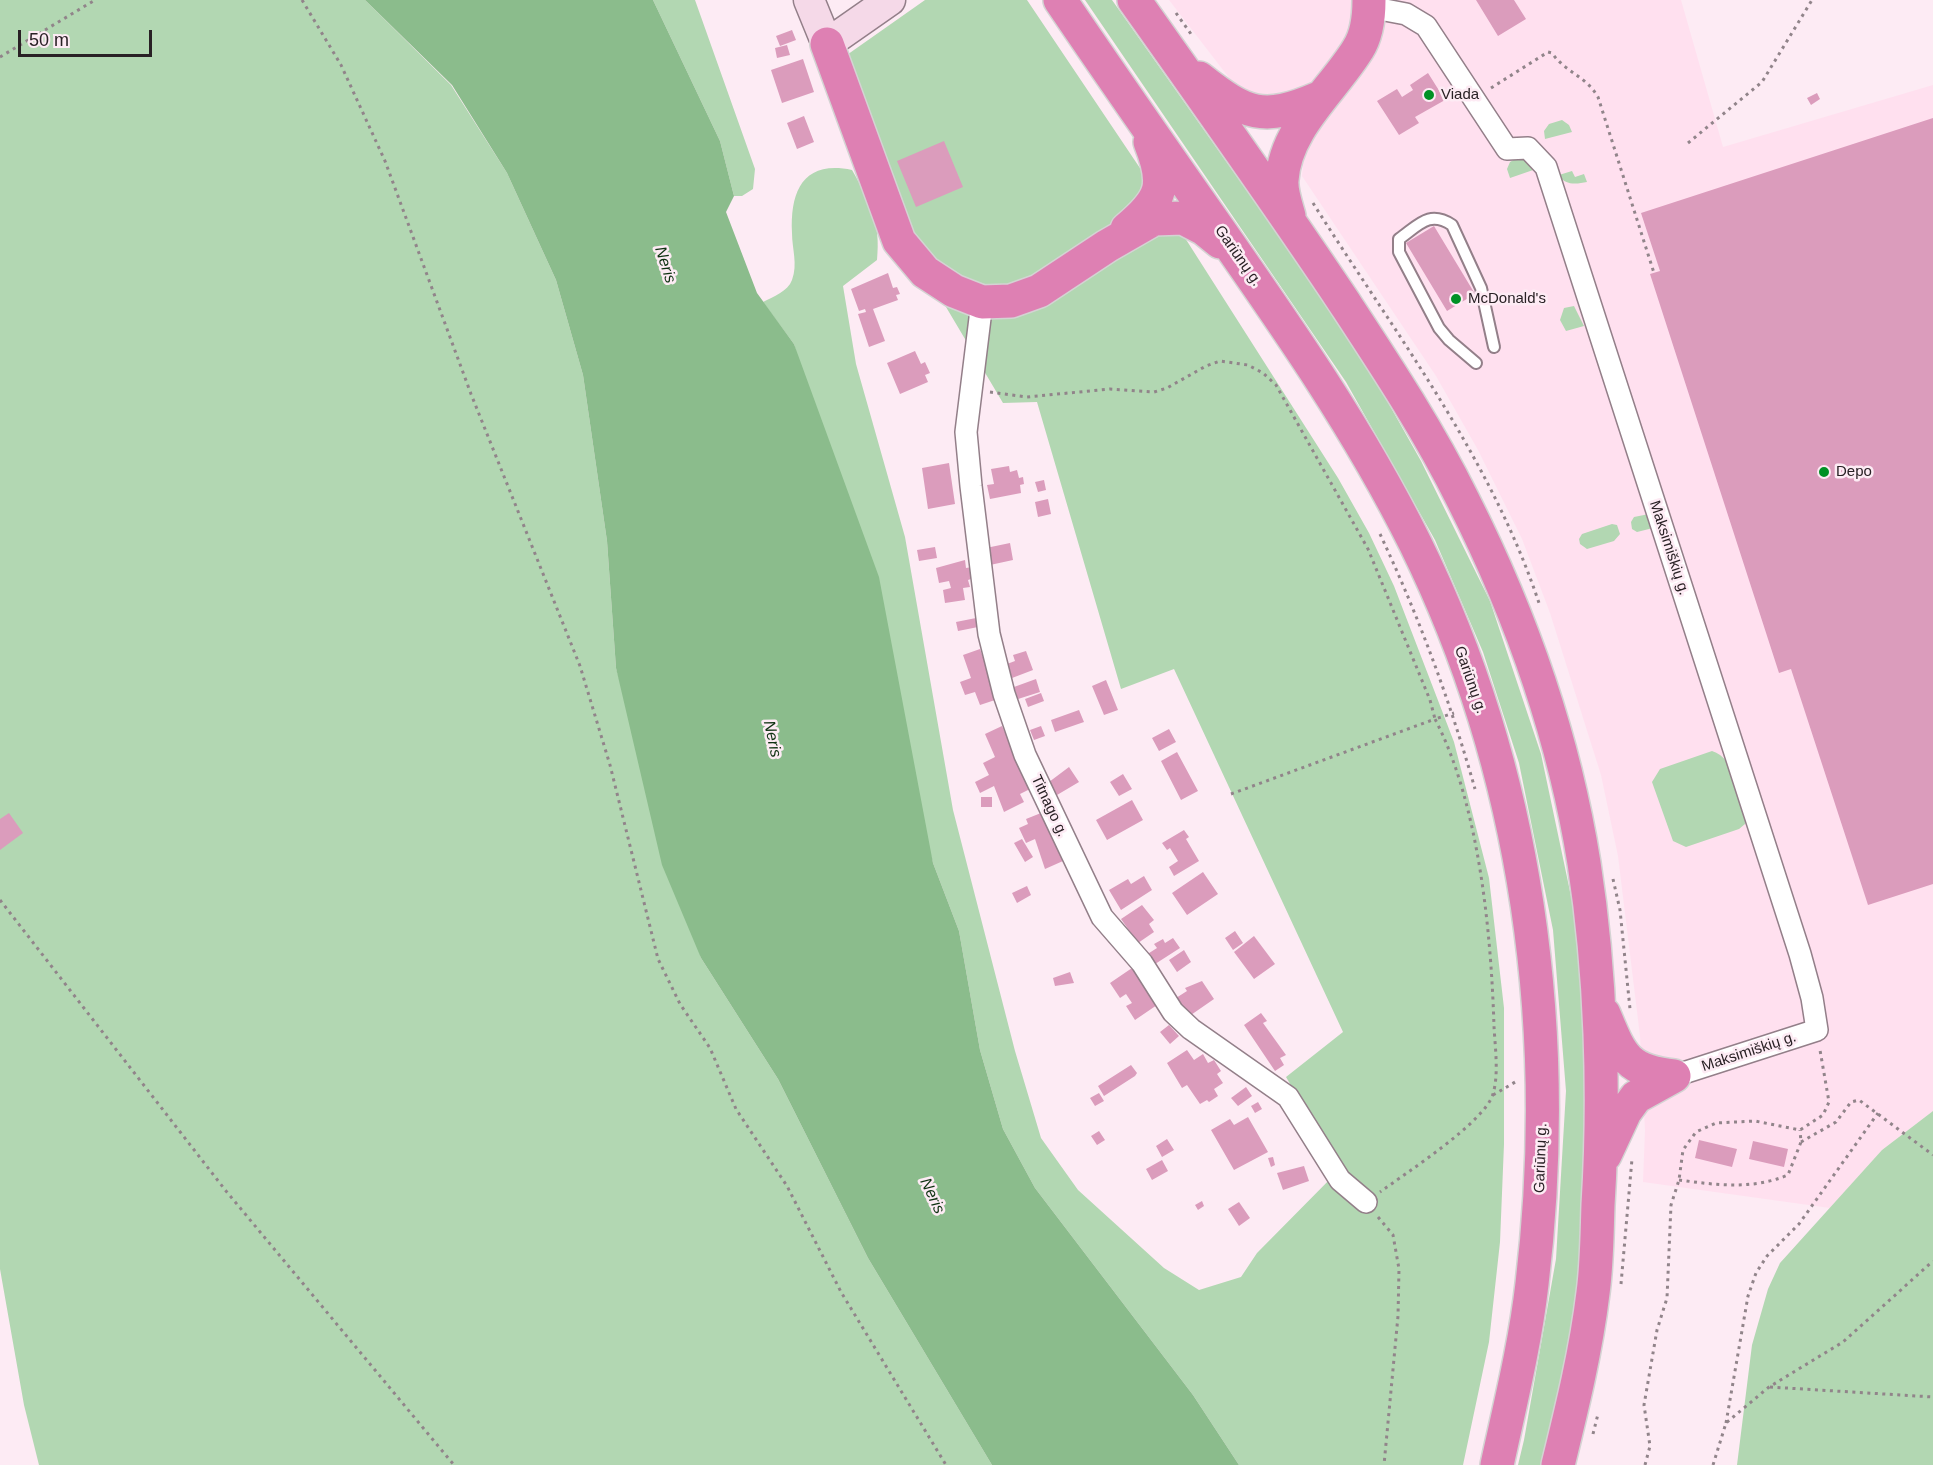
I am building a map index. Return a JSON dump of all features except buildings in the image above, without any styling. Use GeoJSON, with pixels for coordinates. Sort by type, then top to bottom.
{"type":"FeatureCollection","features":[{"type":"Feature","properties":{"kind":"highway","name":"Gariūnų g."},"geometry":{"type":"LineString","coordinates":[[1060,0],[1336,401],[1415,543],[1471,677],[1494,749],[1514,830],[1530,912],[1544,1073],[1541,1185],[1532,1288],[1497,1465]]}},
{"type":"Feature","properties":{"kind":"highway"},"geometry":{"type":"LineString","coordinates":[[1134,0],[1290,223],[1423,426],[1463,500],[1497,574],[1530,658],[1569,792],[1584,864],[1597,999],[1602,1082],[1601,1165],[1593,1292],[1576,1390],[1558,1465]]}},
{"type":"Feature","properties":{"kind":"highway"},"geometry":{"type":"LineString","coordinates":[[1290,223],[1281,182],[1285,161],[1319,98],[1359,49],[1365,34],[1369,4]]}},
{"type":"Feature","properties":{"kind":"highway"},"geometry":{"type":"LineString","coordinates":[[827,44],[899,241],[924,272],[954,291],[982,302],[1011,302],[1039,291],[1107,246],[1154,219],[1183,218],[1204,229],[1241,261]]}},
{"type":"Feature","properties":{"kind":"highway"},"geometry":{"type":"LineString","coordinates":[[1179,62],[1229,102],[1247,110],[1275,114],[1319,98]]}},
{"type":"Feature","properties":{"kind":"highway"},"geometry":{"type":"LineString","coordinates":[[1107,246],[1149,208],[1159,190],[1161,171],[1141,118]]}},
{"type":"Feature","properties":{"kind":"highway"},"geometry":{"type":"LineString","coordinates":[[1597,999],[1626,1059],[1650,1074],[1674,1076]]}},
{"type":"Feature","properties":{"kind":"highway"},"geometry":{"type":"LineString","coordinates":[[1601,1165],[1625,1112],[1636,1097],[1674,1076]]}},
{"type":"Feature","properties":{"kind":"street"},"geometry":{"type":"LineString","coordinates":[[809,0],[827,44],[890,0]]}},
{"type":"Feature","properties":{"kind":"street","name":"Maksimiškių g."},"geometry":{"type":"LineString","coordinates":[[1369,4],[1406,14],[1426,26],[1507,149],[1527,148],[1546,167],[1800,954],[1812,998],[1817,1030],[1674,1076]]}},
{"type":"Feature","properties":{"kind":"street","name":"Titnago g."},"geometry":{"type":"LineString","coordinates":[[982,302],[966,432],[989,634],[1013,724],[1088,892],[1102,917],[1142,963],[1173,1012],[1191,1029],[1270,1082],[1288,1097],[1340,1180],[1366,1202]]}},
{"type":"Feature","properties":{"kind":"lane"},"geometry":{"type":"LineString","coordinates":[[1476,363],[1449,340],[1439,328],[1399,252],[1399,239],[1426,220],[1433,217],[1452,225],[1481,288],[1494,347]]}},
{"type":"Feature","properties":{"kind":"path"},"geometry":{"type":"LineString","coordinates":[[0,57],[95,0]]}},
{"type":"Feature","properties":{"kind":"path"},"geometry":{"type":"LineString","coordinates":[[302,0],[341,64],[385,161],[471,394],[580,666],[610,765],[658,959],[680,1004],[710,1048],[736,1109],[787,1186],[841,1292],[946,1465]]}},
{"type":"Feature","properties":{"kind":"path"},"geometry":{"type":"LineString","coordinates":[[1688,143],[1762,82],[1812,0]]}},
{"type":"Feature","properties":{"kind":"path"},"geometry":{"type":"LineString","coordinates":[[1474,99],[1548,52],[1552,52],[1562,66],[1589,82],[1598,97],[1654,273]]}},
{"type":"Feature","properties":{"kind":"path"},"geometry":{"type":"LineString","coordinates":[[972,390],[1027,397],[1110,389],[1154,392],[1167,388],[1206,366],[1220,361],[1248,365],[1263,373],[1276,385],[1368,549],[1430,700],[1435,719],[1451,750],[1472,836],[1486,919],[1494,1010],[1496,1062],[1493,1095]]}},
{"type":"Feature","properties":{"kind":"path"},"geometry":{"type":"LineString","coordinates":[[1377,529],[1424,631],[1454,713],[1476,791]]}},
{"type":"Feature","properties":{"kind":"path"},"geometry":{"type":"LineString","coordinates":[[1231,794],[1454,713]]}},
{"type":"Feature","properties":{"kind":"path"},"geometry":{"type":"LineString","coordinates":[[0,900],[226,1191],[454,1465]]}},
{"type":"Feature","properties":{"kind":"path"},"geometry":{"type":"LineString","coordinates":[[1645,1465],[1650,1446],[1644,1405],[1666,1298],[1671,1205],[1679,1180],[1683,1150],[1696,1132],[1716,1123],[1755,1120],[1800,1130],[1823,1115],[1829,1102],[1817,1030]]}},
{"type":"Feature","properties":{"kind":"path"},"geometry":{"type":"LineString","coordinates":[[1517,1071],[1517,1091]]}},
{"type":"Feature","properties":{"kind":"path"},"geometry":{"type":"LineString","coordinates":[[1384,1465],[1398,1316],[1399,1269],[1393,1235],[1366,1202],[1479,1115],[1493,1095],[1517,1081]]}},
{"type":"Feature","properties":{"kind":"path"},"geometry":{"type":"LineString","coordinates":[[1801,1142],[1836,1122],[1851,1102],[1859,1100],[1933,1155]]}},
{"type":"Feature","properties":{"kind":"path"},"geometry":{"type":"LineString","coordinates":[[1713,1465],[1726,1423],[1748,1296],[1756,1273],[1767,1256],[1799,1224],[1878,1113]]}},
{"type":"Feature","properties":{"kind":"path"},"geometry":{"type":"LineString","coordinates":[[1679,1180],[1726,1186],[1769,1183],[1788,1175],[1801,1142],[1800,1130]]}},
{"type":"Feature","properties":{"kind":"path"},"geometry":{"type":"LineString","coordinates":[[1726,1423],[1769,1387],[1843,1342],[1933,1261]]}},
{"type":"Feature","properties":{"kind":"path"},"geometry":{"type":"LineString","coordinates":[[1769,1387],[1933,1397]]}},
{"type":"Feature","properties":{"kind":"shaded area"},"geometry":{"type":"Polygon","coordinates":[[[0,0],[365,0],[451,85],[507,173],[556,280],[583,375],[607,541],[616,668],[701,958],[778,1079],[868,1258],[992,1465],[39,1465],[24,1405],[0,1269],[0,0]]]}},
{"type":"Feature","properties":{"kind":"shaded area"},"geometry":{"type":"Polygon","coordinates":[[[653,0],[695,0],[755,169],[753,189],[742,196],[734,196],[720,141],[653,0]]]}},
{"type":"Feature","properties":{"kind":"shaded area"},"geometry":{"type":"Polygon","coordinates":[[[925,0],[1027,0],[1150,183],[1338,478],[1369,533],[1394,586],[1454,742],[1489,878],[1504,1008],[1504,1144],[1500,1242],[1489,1342],[1463,1465],[1239,1465],[1193,1395],[1035,1188],[1003,1129],[980,1050],[959,931],[933,863],[794,344],[763,302],[784,290],[792,280],[795,268],[792,218],[797,192],[811,174],[822,170],[836,168],[852,170],[869,203],[876,223],[877,260],[843,286],[856,364],[905,537],[953,810],[1015,1051],[1041,1138],[1078,1190],[1164,1268],[1199,1290],[1241,1277],[1257,1253],[1340,1169],[1286,1077],[1343,1032],[1174,669],[1121,689],[1037,402],[1003,403],[911,248],[844,57],[925,0]]]}},
{"type":"Feature","properties":{"kind":"shaded area"},"geometry":{"type":"Polygon","coordinates":[[[1085,0],[1112,0],[1354,342],[1421,461],[1490,601],[1541,754],[1579,934],[1589,1103],[1582,1259],[1569,1353],[1542,1465],[1518,1465],[1556,1259],[1566,1091],[1553,930],[1519,763],[1483,652],[1435,540],[1346,382],[1085,0]]]}},
{"type":"Feature","properties":{"kind":"shaded area"},"geometry":{"type":"Polygon","coordinates":[[[1169,0],[1356,0],[1350,36],[1305,94],[1247,101],[1169,0]]]}},
{"type":"Feature","properties":{"kind":"shaded area"},"geometry":{"type":"Polygon","coordinates":[[[1385,0],[1681,0],[1723,147],[1933,85],[1933,1111],[1882,1150],[1830,1208],[1643,1182],[1645,1130],[1640,1036],[1618,856],[1601,775],[1550,613],[1522,539],[1478,450],[1436,376],[1302,176],[1304,156],[1385,0]]]}},
{"type":"Feature","properties":{"kind":"shaded area"},"geometry":{"type":"Polygon","coordinates":[[[1562,120],[1569,125],[1572,132],[1545,139],[1544,131],[1549,124],[1562,120]]]}},
{"type":"Feature","properties":{"kind":"shaded area"},"geometry":{"type":"Polygon","coordinates":[[[1523,155],[1536,169],[1510,178],[1507,169],[1510,162],[1523,155]]]}},
{"type":"Feature","properties":{"kind":"shaded area"},"geometry":{"type":"Polygon","coordinates":[[[1572,171],[1575,177],[1584,174],[1587,182],[1568,183],[1559,175],[1572,171]]]}},
{"type":"Feature","properties":{"kind":"shaded area"},"geometry":{"type":"Polygon","coordinates":[[[1574,306],[1584,326],[1566,331],[1560,320],[1564,308],[1574,306]]]}},
{"type":"Feature","properties":{"kind":"shaded area"},"geometry":{"type":"Polygon","coordinates":[[[1649,514],[1653,528],[1637,532],[1632,529],[1631,522],[1634,517],[1649,514]]]}},
{"type":"Feature","properties":{"kind":"shaded area"},"geometry":{"type":"Polygon","coordinates":[[[1612,524],[1617,525],[1620,534],[1614,541],[1587,549],[1580,544],[1579,539],[1582,534],[1612,524]]]}},
{"type":"Feature","properties":{"kind":"shaded area"},"geometry":{"type":"Polygon","coordinates":[[[1712,751],[1720,755],[1731,769],[1746,817],[1745,824],[1739,829],[1686,847],[1673,841],[1652,782],[1660,769],[1712,751]]]}},
{"type":"Feature","properties":{"kind":"shaded area"},"geometry":{"type":"Polygon","coordinates":[[[1933,1111],[1933,1465],[1737,1465],[1752,1345],[1768,1289],[1780,1263],[1882,1150],[1933,1111]]]}},
{"type":"Feature","properties":{"kind":"water","name":"Neris"},"geometry":{"type":"Polygon","coordinates":[[[365,0],[653,0],[720,141],[734,196],[726,212],[757,293],[794,344],[879,577],[933,863],[959,931],[980,1050],[1003,1129],[1035,1188],[1193,1395],[1239,1465],[992,1465],[868,1258],[778,1079],[701,958],[662,865],[616,668],[607,541],[583,375],[556,280],[507,173],[452,85],[365,0]]]}},
{"type":"Feature","properties":{"kind":"place","name":"Viada"},"geometry":{"type":"Point","coordinates":[1429,95]}},
{"type":"Feature","properties":{"kind":"place","name":"McDonald's"},"geometry":{"type":"Point","coordinates":[1456,299]}},
{"type":"Feature","properties":{"kind":"place","name":"Depo"},"geometry":{"type":"Point","coordinates":[1824,472]}}]}
